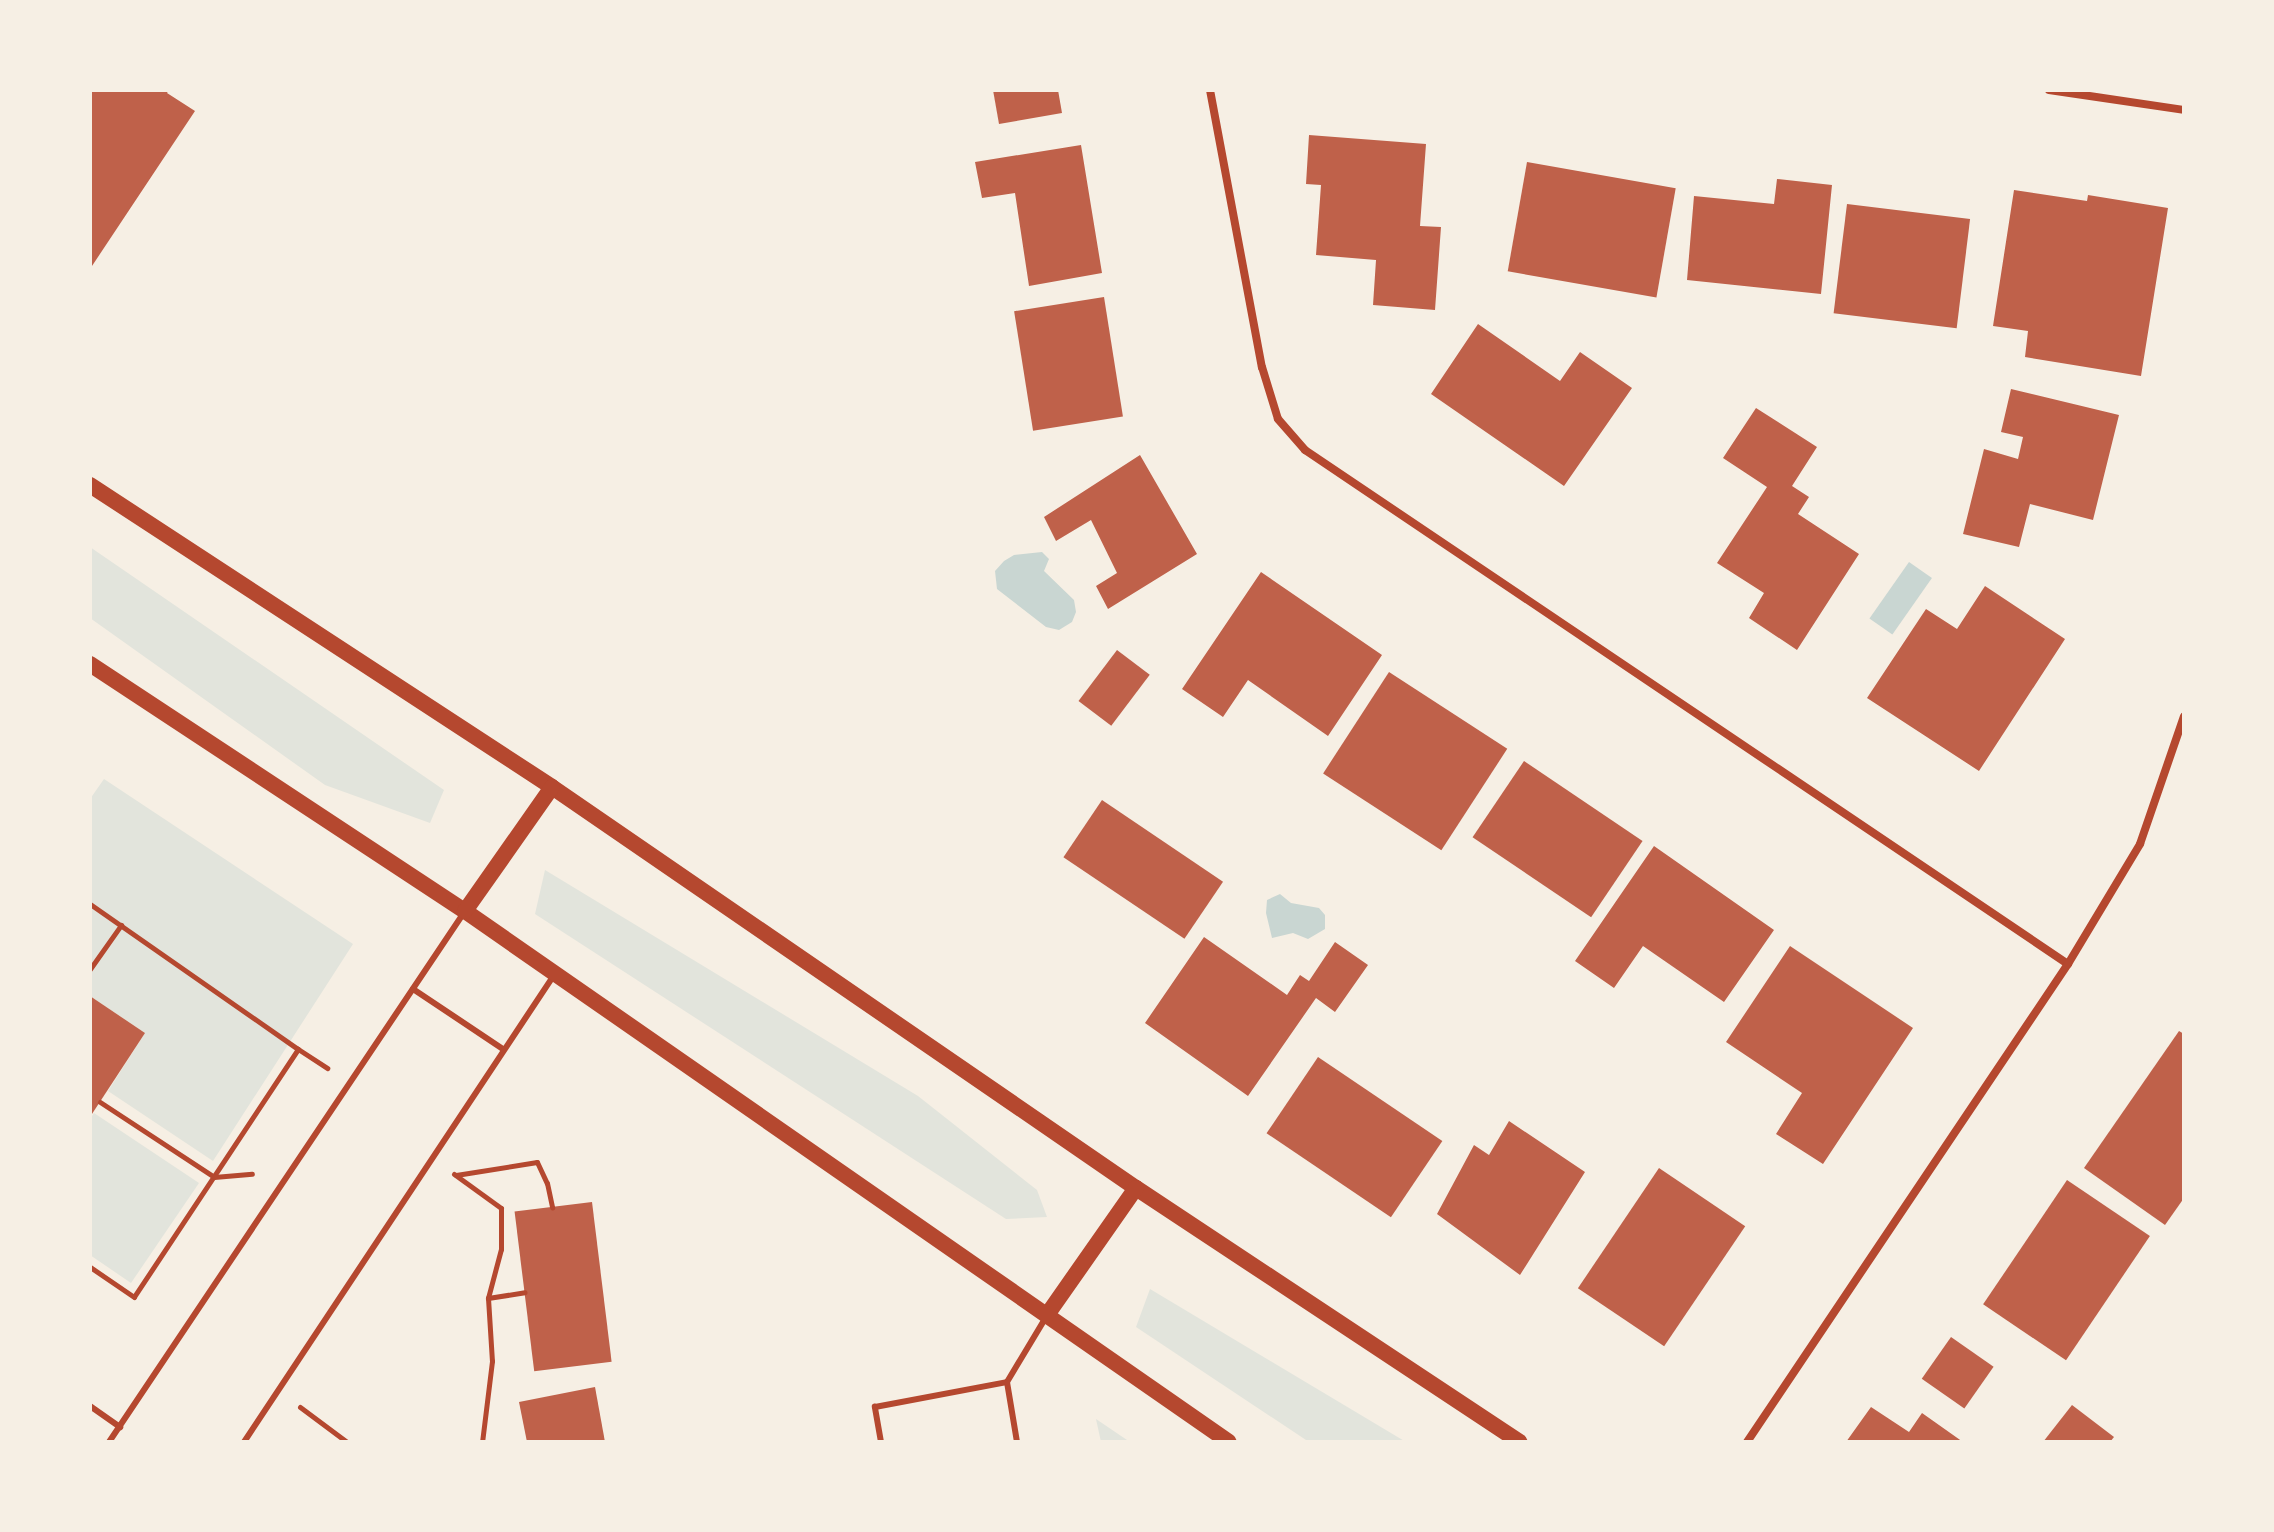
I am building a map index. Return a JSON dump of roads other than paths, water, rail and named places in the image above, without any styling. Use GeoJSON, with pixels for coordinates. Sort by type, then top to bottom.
{"type":"FeatureCollection","features":[{"type":"Feature","properties":{"kind":"main road"},"geometry":{"type":"LineString","coordinates":[[90,485],[552,787],[1136,1188],[1520,1442]]}},
{"type":"Feature","properties":{"kind":"main road"},"geometry":{"type":"LineString","coordinates":[[90,664],[465,911],[1229,1442]]}},
{"type":"Feature","properties":{"kind":"main road"},"geometry":{"type":"LineString","coordinates":[[465,911],[552,787]]}},
{"type":"Feature","properties":{"kind":"main road"},"geometry":{"type":"LineString","coordinates":[[1047,1315],[1136,1188]]}},
{"type":"Feature","properties":{"kind":"street"},"geometry":{"type":"LineString","coordinates":[[1210,90],[1262,367],[1278,419],[1305,450],[2068,964]]}},
{"type":"Feature","properties":{"kind":"street"},"geometry":{"type":"LineString","coordinates":[[2049,90],[2184,110]]}},
{"type":"Feature","properties":{"kind":"street"},"geometry":{"type":"LineString","coordinates":[[1747,1442],[2068,964],[2140,844],[2184,716]]}},
{"type":"Feature","properties":{"kind":"lane"},"geometry":{"type":"LineString","coordinates":[[109,1442],[465,911]]}},
{"type":"Feature","properties":{"kind":"lane"},"geometry":{"type":"LineString","coordinates":[[244,1442],[555,974]]}},
{"type":"Feature","properties":{"kind":"lane"},"geometry":{"type":"LineString","coordinates":[[413,989],[503,1049]]}},
{"type":"Feature","properties":{"kind":"lane"},"geometry":{"type":"LineString","coordinates":[[1017,1442],[1007,1382],[1047,1315]]}},
{"type":"Feature","properties":{"kind":"lane"},"geometry":{"type":"LineString","coordinates":[[881,1442],[875,1407],[1007,1382]]}},
{"type":"Feature","properties":{"kind":"lane"},"geometry":{"type":"LineString","coordinates":[[90,1406],[120,1427]]}}]}
